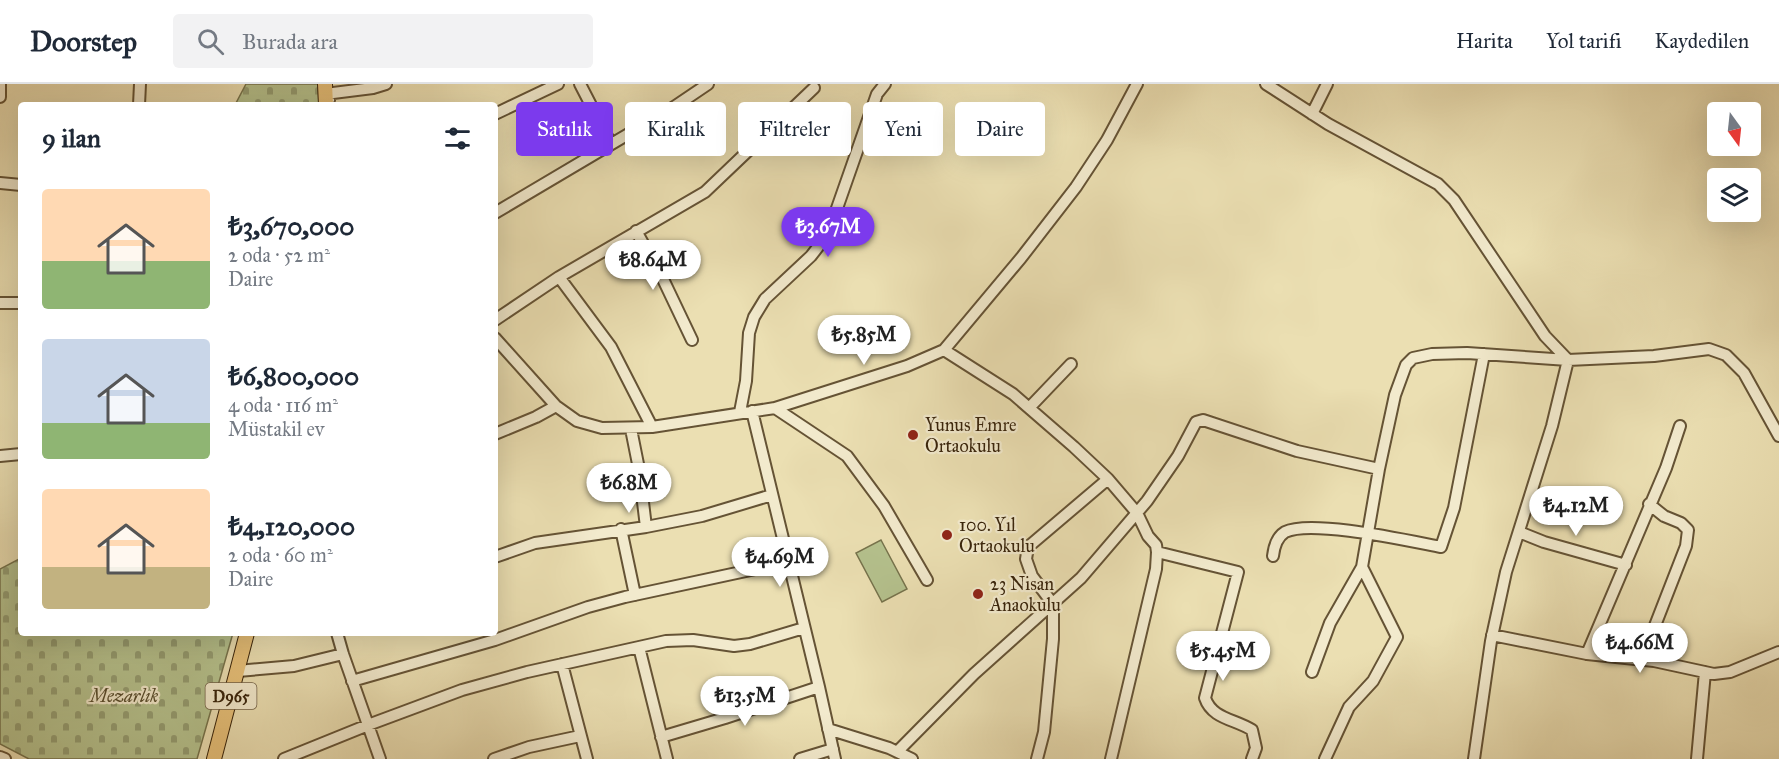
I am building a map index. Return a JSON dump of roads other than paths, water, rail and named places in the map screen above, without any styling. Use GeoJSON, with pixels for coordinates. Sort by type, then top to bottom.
{"type":"FeatureCollection","features":[{"type":"Feature","properties":{"kind":"main road","name":"D965"},"geometry":{"type":"LineString","coordinates":[[214,759],[246,636]]}},
{"type":"Feature","properties":{"kind":"street"},"geometry":{"type":"LineString","coordinates":[[0,84],[0,97]]}},
{"type":"Feature","properties":{"kind":"street"},"geometry":{"type":"LineString","coordinates":[[139,102],[140,84]]}},
{"type":"Feature","properties":{"kind":"street"},"geometry":{"type":"LineString","coordinates":[[327,97],[386,84]]}},
{"type":"Feature","properties":{"kind":"street"},"geometry":{"type":"LineString","coordinates":[[498,113],[558,84]]}},
{"type":"Feature","properties":{"kind":"street"},"geometry":{"type":"LineString","coordinates":[[580,84],[589,102]]}},
{"type":"Feature","properties":{"kind":"street"},"geometry":{"type":"LineString","coordinates":[[613,143],[708,84]]}},
{"type":"Feature","properties":{"kind":"street"},"geometry":{"type":"LineString","coordinates":[[740,412],[746,381],[749,333],[754,317],[765,299],[811,256],[828,234],[877,94],[885,84]]}},
{"type":"Feature","properties":{"kind":"street"},"geometry":{"type":"LineString","coordinates":[[498,341],[556,406],[577,421],[602,428],[631,429],[775,408],[876,377],[944,350],[1021,258],[1076,187],[1107,140],[1137,84]]}},
{"type":"Feature","properties":{"kind":"street"},"geometry":{"type":"LineString","coordinates":[[1266,84],[1312,114],[1438,184],[1454,200],[1545,336],[1568,360]]}},
{"type":"Feature","properties":{"kind":"street"},"geometry":{"type":"LineString","coordinates":[[1312,114],[1326,84]]}},
{"type":"Feature","properties":{"kind":"street"},"geometry":{"type":"LineString","coordinates":[[498,318],[559,277],[705,192],[814,88]]}},
{"type":"Feature","properties":{"kind":"street"},"geometry":{"type":"LineString","coordinates":[[498,211],[591,156]]}},
{"type":"Feature","properties":{"kind":"street"},"geometry":{"type":"LineString","coordinates":[[0,183],[18,185]]}},
{"type":"Feature","properties":{"kind":"street"},"geometry":{"type":"LineString","coordinates":[[636,231],[692,340]]}},
{"type":"Feature","properties":{"kind":"street"},"geometry":{"type":"LineString","coordinates":[[559,277],[611,347],[652,427]]}},
{"type":"Feature","properties":{"kind":"street"},"geometry":{"type":"LineString","coordinates":[[0,303],[18,303]]}},
{"type":"Feature","properties":{"kind":"street"},"geometry":{"type":"LineString","coordinates":[[1312,672],[1330,623],[1362,567],[1395,395],[1406,365],[1413,358],[1432,354],[1484,354],[1568,360],[1654,356],[1709,349],[1726,355],[1744,373],[1779,436]]}},
{"type":"Feature","properties":{"kind":"street"},"geometry":{"type":"LineString","coordinates":[[944,350],[1013,394],[1108,479],[1137,513],[1148,536],[1156,545],[1156,569],[1111,759]]}},
{"type":"Feature","properties":{"kind":"street"},"geometry":{"type":"LineString","coordinates":[[1273,556],[1278,538],[1296,529],[1368,533],[1441,547],[1454,508],[1484,354]]}},
{"type":"Feature","properties":{"kind":"street"},"geometry":{"type":"LineString","coordinates":[[1474,759],[1492,636],[1506,572],[1552,426],[1568,360]]}},
{"type":"Feature","properties":{"kind":"street"},"geometry":{"type":"LineString","coordinates":[[1029,408],[1071,364]]}},
{"type":"Feature","properties":{"kind":"street"},"geometry":{"type":"LineString","coordinates":[[498,433],[556,406]]}},
{"type":"Feature","properties":{"kind":"street"},"geometry":{"type":"LineString","coordinates":[[775,408],[847,456],[884,506],[927,580]]}},
{"type":"Feature","properties":{"kind":"street"},"geometry":{"type":"LineString","coordinates":[[752,411],[834,754],[800,759]]}},
{"type":"Feature","properties":{"kind":"street"},"geometry":{"type":"LineString","coordinates":[[897,752],[974,674],[1081,578],[1137,513],[1173,464],[1196,422],[1203,420],[1298,451],[1379,469]]}},
{"type":"Feature","properties":{"kind":"street"},"geometry":{"type":"LineString","coordinates":[[1587,654],[1666,468],[1680,426]]}},
{"type":"Feature","properties":{"kind":"street"},"geometry":{"type":"LineString","coordinates":[[631,429],[639,469],[646,527]]}},
{"type":"Feature","properties":{"kind":"street"},"geometry":{"type":"LineString","coordinates":[[0,456],[18,454]]}},
{"type":"Feature","properties":{"kind":"street"},"geometry":{"type":"LineString","coordinates":[[1037,759],[1044,732],[1053,639],[1053,604],[1032,576],[1026,559],[1028,547],[1108,479]]}},
{"type":"Feature","properties":{"kind":"street"},"geometry":{"type":"LineString","coordinates":[[498,556],[535,543],[646,527],[702,516],[772,495]]}},
{"type":"Feature","properties":{"kind":"street"},"geometry":{"type":"LineString","coordinates":[[1642,660],[1686,546],[1688,530],[1681,523],[1664,516],[1649,504]]}},
{"type":"Feature","properties":{"kind":"street"},"geometry":{"type":"LineString","coordinates":[[621,529],[634,595]]}},
{"type":"Feature","properties":{"kind":"street"},"geometry":{"type":"LineString","coordinates":[[1519,532],[1544,542],[1626,565]]}},
{"type":"Feature","properties":{"kind":"street"},"geometry":{"type":"LineString","coordinates":[[1157,552],[1238,572],[1205,698],[1213,713],[1252,730],[1256,748],[1252,759]]}},
{"type":"Feature","properties":{"kind":"street"},"geometry":{"type":"LineString","coordinates":[[352,681],[495,640],[588,607],[788,562]]}},
{"type":"Feature","properties":{"kind":"street"},"geometry":{"type":"LineString","coordinates":[[1325,759],[1349,707],[1373,681],[1397,637],[1362,567]]}},
{"type":"Feature","properties":{"kind":"street"},"geometry":{"type":"LineString","coordinates":[[289,758],[368,724],[462,690],[562,664],[666,641],[693,640],[742,645],[804,627]]}},
{"type":"Feature","properties":{"kind":"street"},"geometry":{"type":"LineString","coordinates":[[338,636],[380,759]]}},
{"type":"Feature","properties":{"kind":"street"},"geometry":{"type":"LineString","coordinates":[[1492,636],[1587,654],[1642,660],[1705,672],[1730,672],[1779,652]]}},
{"type":"Feature","properties":{"kind":"street"},"geometry":{"type":"LineString","coordinates":[[639,647],[667,759]]}},
{"type":"Feature","properties":{"kind":"street"},"geometry":{"type":"LineString","coordinates":[[238,671],[294,666],[343,654]]}},
{"type":"Feature","properties":{"kind":"street"},"geometry":{"type":"LineString","coordinates":[[562,664],[587,759]]}},
{"type":"Feature","properties":{"kind":"street"},"geometry":{"type":"LineString","coordinates":[[1697,759],[1705,672]]}},
{"type":"Feature","properties":{"kind":"street"},"geometry":{"type":"LineString","coordinates":[[661,737],[819,687]]}},
{"type":"Feature","properties":{"kind":"street"},"geometry":{"type":"LineString","coordinates":[[828,729],[912,759]]}},
{"type":"Feature","properties":{"kind":"street"},"geometry":{"type":"LineString","coordinates":[[494,759],[529,747],[580,736]]}},
{"type":"Feature","properties":{"kind":"street"},"geometry":{"type":"LineString","coordinates":[[0,757],[5,759]]}},
{"type":"Feature","properties":{"kind":"place","name":"Yunus Emre Ortaokulu"},"geometry":{"type":"Point","coordinates":[913,435]}},
{"type":"Feature","properties":{"kind":"place","name":"100. Yıl Ortaokulu"},"geometry":{"type":"Point","coordinates":[947,535]}},
{"type":"Feature","properties":{"kind":"place","name":"23 Nisan Anaokulu"},"geometry":{"type":"Point","coordinates":[978,594]}},
{"type":"Feature","properties":{"kind":"park label","name":"Mezarlık"},"geometry":{"type":"Point","coordinates":[124,696]}}]}
